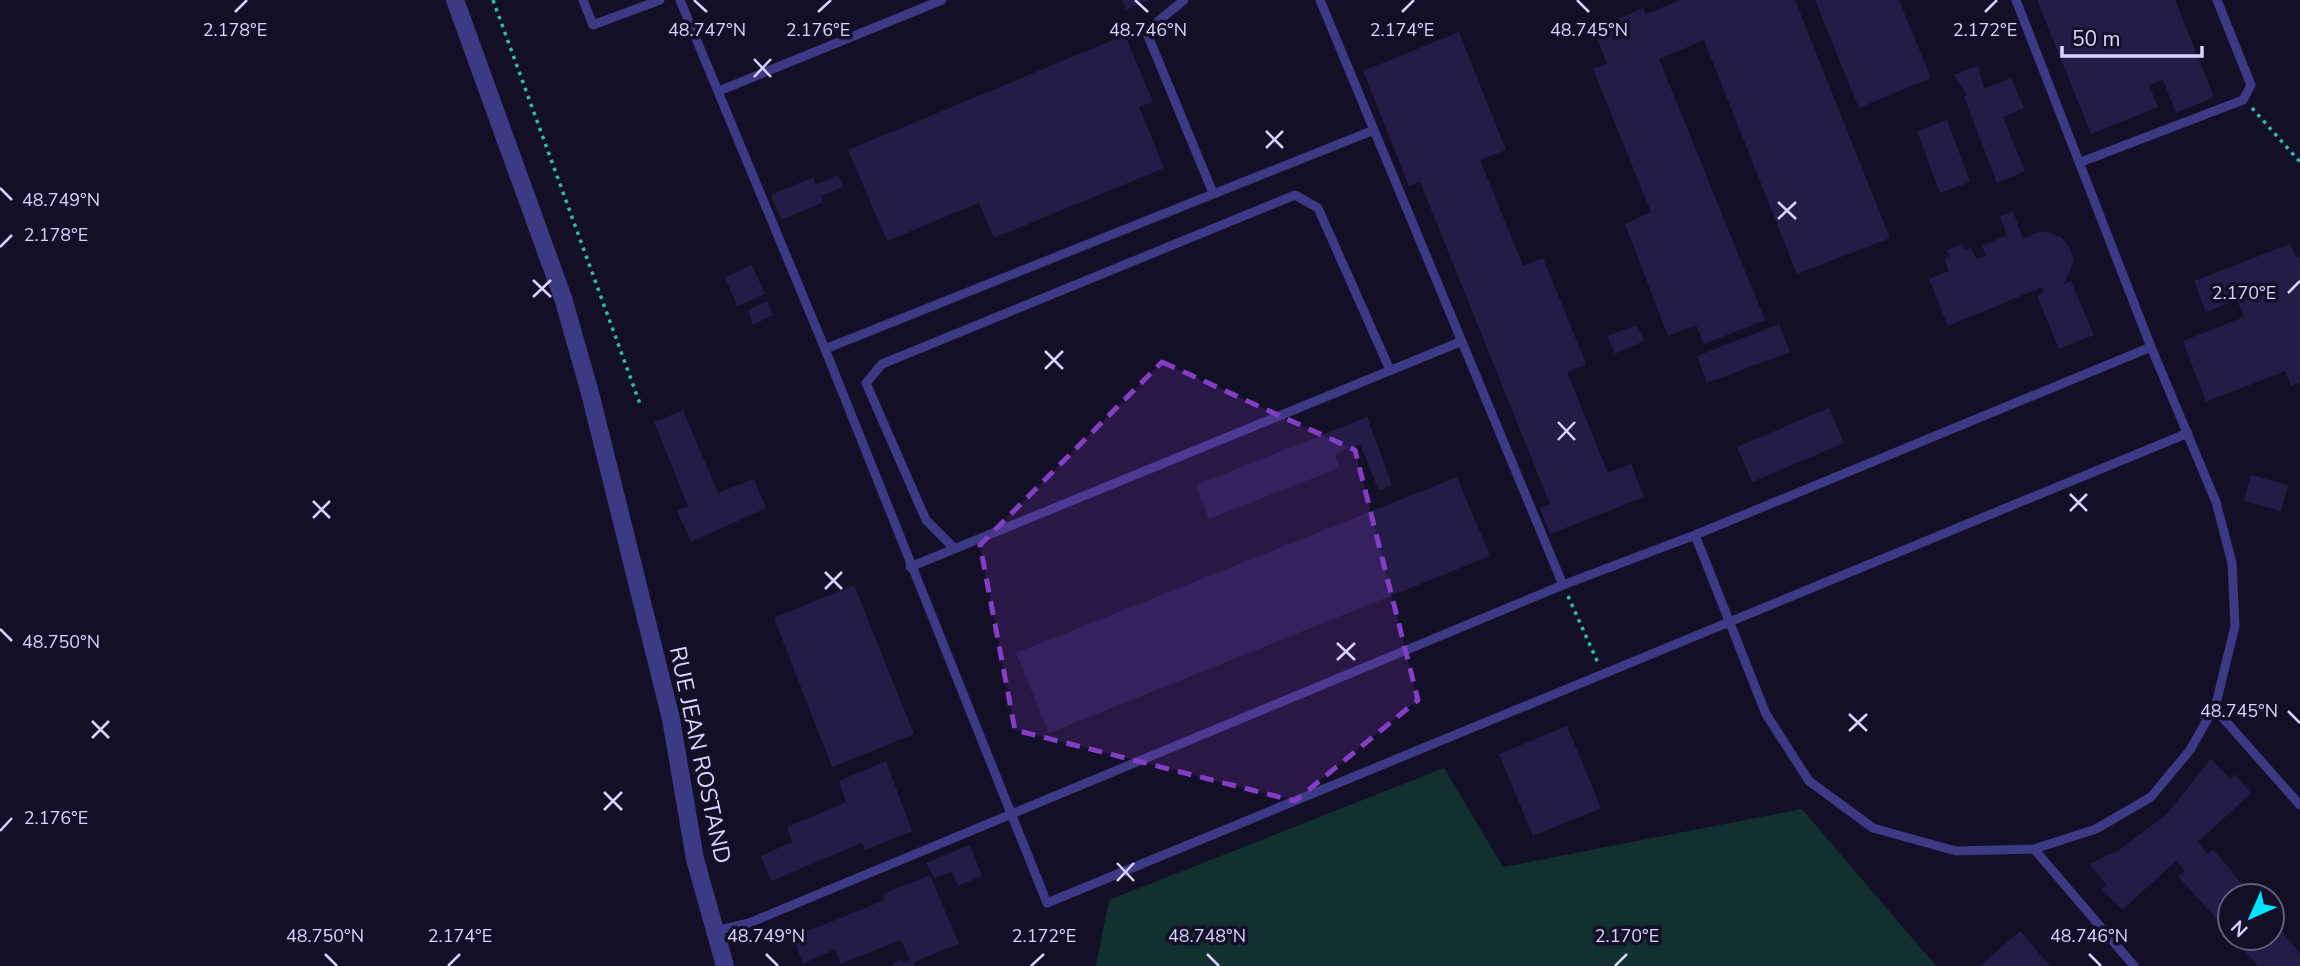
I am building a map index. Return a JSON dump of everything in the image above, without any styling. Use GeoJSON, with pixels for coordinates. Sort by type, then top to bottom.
{"type":"FeatureCollection","features":[{"type":"Feature","properties":{"kind":"street","name":"RUE JEAN ROSTAND"},"geometry":{"type":"LineString","coordinates":[[455,0],[563,298],[590,393],[671,719],[695,859],[725,966]]}},
{"type":"Feature","properties":{"kind":"lane"},"geometry":{"type":"LineString","coordinates":[[583,0],[593,25],[660,0]]}},
{"type":"Feature","properties":{"kind":"lane"},"geometry":{"type":"LineString","coordinates":[[680,0],[719,91],[748,170],[825,349],[910,567],[1047,903],[2188,433]]}},
{"type":"Feature","properties":{"kind":"lane"},"geometry":{"type":"LineString","coordinates":[[719,91],[942,0]]}},
{"type":"Feature","properties":{"kind":"lane"},"geometry":{"type":"LineString","coordinates":[[1184,0],[1146,31],[1213,193]]}},
{"type":"Feature","properties":{"kind":"lane"},"geometry":{"type":"LineString","coordinates":[[1320,0],[1563,585]]}},
{"type":"Feature","properties":{"kind":"lane"},"geometry":{"type":"LineString","coordinates":[[1695,535],[1732,622],[1766,714],[1809,781],[1872,828],[1956,851],[2034,849],[2096,829],[2151,797],[2190,750],[2214,708],[2235,626],[2232,563],[2216,502],[2151,347],[2016,0]]}},
{"type":"Feature","properties":{"kind":"lane"},"geometry":{"type":"LineString","coordinates":[[2081,162],[2243,100],[2251,85],[2217,0]]}},
{"type":"Feature","properties":{"kind":"lane"},"geometry":{"type":"LineString","coordinates":[[825,349],[1374,130]]}},
{"type":"Feature","properties":{"kind":"lane"},"geometry":{"type":"LineString","coordinates":[[954,548],[926,520],[866,383],[883,364],[1295,195],[1318,208],[1390,370]]}},
{"type":"Feature","properties":{"kind":"lane"},"geometry":{"type":"LineString","coordinates":[[910,567],[1460,342]]}},
{"type":"Feature","properties":{"kind":"lane"},"geometry":{"type":"LineString","coordinates":[[715,931],[749,923],[1013,816],[1563,585],[1695,535],[2151,347]]}},
{"type":"Feature","properties":{"kind":"lane"},"geometry":{"type":"LineString","coordinates":[[2214,708],[2300,805]]}},
{"type":"Feature","properties":{"kind":"lane"},"geometry":{"type":"LineString","coordinates":[[2034,849],[2134,966]]}},
{"type":"Feature","properties":{"kind":"path"},"geometry":{"type":"LineString","coordinates":[[493,0],[640,404]]}},
{"type":"Feature","properties":{"kind":"path"},"geometry":{"type":"LineString","coordinates":[[2243,100],[2284,141],[2300,162]]}},
{"type":"Feature","properties":{"kind":"path"},"geometry":{"type":"LineString","coordinates":[[1563,585],[1603,675]]}},
{"type":"Feature","properties":{"kind":"highlighted area"},"geometry":{"type":"Polygon","coordinates":[[[1162,362],[1355,450],[1418,700],[1295,801],[1015,730],[980,545],[1162,362]]]}},
{"type":"Feature","properties":{"kind":"green space"},"geometry":{"type":"Polygon","coordinates":[[[1444,768],[1503,867],[1802,809],[1936,966],[1096,966],[1109,900],[1444,768]]]}},
{"type":"Feature","properties":{"kind":"building"},"geometry":{"type":"Polygon","coordinates":[[[1122,0],[1149,0],[1126,10],[1122,0]]]}},
{"type":"Feature","properties":{"kind":"building"},"geometry":{"type":"Polygon","coordinates":[[[1680,0],[1795,0],[1890,238],[1797,274],[1704,40],[1659,59],[1765,320],[1704,344],[1696,325],[1668,336],[1625,224],[1651,212],[1593,69],[1607,63],[1594,30],[1643,8],[1646,14],[1680,0]]]}},
{"type":"Feature","properties":{"kind":"building"},"geometry":{"type":"Polygon","coordinates":[[[1815,0],[1899,0],[1931,78],[1859,108],[1815,0]]]}},
{"type":"Feature","properties":{"kind":"building"},"geometry":{"type":"Polygon","coordinates":[[[2037,0],[2175,0],[2214,97],[2176,113],[2163,80],[2149,85],[2158,107],[2091,134],[2037,0]]]}},
{"type":"Feature","properties":{"kind":"building"},"geometry":{"type":"Polygon","coordinates":[[[1459,32],[1506,150],[1480,160],[1523,266],[1543,258],[1586,364],[1567,372],[1608,473],[1631,464],[1644,497],[1550,534],[1540,508],[1550,504],[1420,182],[1409,186],[1363,71],[1459,32]]]}},
{"type":"Feature","properties":{"kind":"building"},"geometry":{"type":"Polygon","coordinates":[[[1125,35],[1153,102],[1139,107],[1164,168],[994,238],[979,203],[887,241],[848,150],[1125,35]]]}},
{"type":"Feature","properties":{"kind":"building"},"geometry":{"type":"Polygon","coordinates":[[[1978,65],[1984,89],[2011,78],[2024,108],[2003,117],[2025,171],[1997,183],[1964,97],[1967,95],[1954,75],[1978,65]]]}},
{"type":"Feature","properties":{"kind":"building"},"geometry":{"type":"Polygon","coordinates":[[[1947,120],[1970,182],[1940,193],[1917,131],[1947,120]]]}},
{"type":"Feature","properties":{"kind":"building"},"geometry":{"type":"Polygon","coordinates":[[[838,175],[843,187],[821,196],[823,202],[781,220],[771,195],[813,177],[816,185],[838,175]]]}},
{"type":"Feature","properties":{"kind":"building"},"geometry":{"type":"Polygon","coordinates":[[[2013,211],[2023,239],[2037,232],[2048,232],[2061,237],[2070,248],[2074,261],[2064,284],[2071,281],[2094,335],[2059,349],[2037,296],[2044,292],[2042,287],[1948,326],[1929,279],[1949,271],[1944,259],[1950,256],[1947,250],[1962,244],[1965,250],[1971,248],[1977,259],[1986,256],[1982,246],[2007,235],[2000,217],[2013,211]]]}},
{"type":"Feature","properties":{"kind":"building"},"geometry":{"type":"Polygon","coordinates":[[[2290,244],[2296,257],[2300,256],[2300,382],[2291,386],[2285,371],[2206,402],[2183,341],[2244,317],[2237,300],[2206,312],[2194,281],[2290,244]]]}},
{"type":"Feature","properties":{"kind":"building"},"geometry":{"type":"Polygon","coordinates":[[[752,265],[765,294],[737,306],[725,277],[752,265]]]}},
{"type":"Feature","properties":{"kind":"building"},"geometry":{"type":"Polygon","coordinates":[[[767,301],[773,315],[753,325],[748,310],[767,301]]]}},
{"type":"Feature","properties":{"kind":"building"},"geometry":{"type":"Polygon","coordinates":[[[1779,324],[1790,352],[1707,383],[1697,356],[1779,324]]]}},
{"type":"Feature","properties":{"kind":"building"},"geometry":{"type":"Polygon","coordinates":[[[1637,325],[1644,341],[1615,354],[1607,336],[1637,325]]]}},
{"type":"Feature","properties":{"kind":"building"},"geometry":{"type":"Polygon","coordinates":[[[1829,408],[1844,443],[1752,482],[1737,447],[1829,408]]]}},
{"type":"Feature","properties":{"kind":"building"},"geometry":{"type":"Polygon","coordinates":[[[683,410],[718,493],[754,479],[766,508],[691,542],[677,511],[688,506],[654,422],[683,410]]]}},
{"type":"Feature","properties":{"kind":"building"},"geometry":{"type":"Polygon","coordinates":[[[1367,417],[1392,485],[1379,491],[1360,444],[1335,454],[1339,468],[1209,519],[1196,485],[1367,417]]]}},
{"type":"Feature","properties":{"kind":"building"},"geometry":{"type":"Polygon","coordinates":[[[2251,475],[2288,485],[2281,511],[2244,501],[2251,475]]]}},
{"type":"Feature","properties":{"kind":"building"},"geometry":{"type":"Polygon","coordinates":[[[1457,477],[1490,556],[1049,733],[1016,653],[1457,477]]]}},
{"type":"Feature","properties":{"kind":"building"},"geometry":{"type":"Polygon","coordinates":[[[854,585],[914,734],[832,767],[774,618],[854,585]]]}},
{"type":"Feature","properties":{"kind":"building"},"geometry":{"type":"Polygon","coordinates":[[[1567,726],[1601,808],[1533,836],[1499,754],[1567,726]]]}},
{"type":"Feature","properties":{"kind":"building"},"geometry":{"type":"Polygon","coordinates":[[[2211,759],[2230,779],[2235,774],[2251,793],[2198,842],[2207,854],[2213,849],[2240,882],[2216,882],[2216,918],[2178,876],[2185,871],[2176,861],[2122,910],[2102,889],[2107,885],[2089,864],[2119,850],[2167,814],[2211,759]]]}},
{"type":"Feature","properties":{"kind":"building"},"geometry":{"type":"Polygon","coordinates":[[[886,761],[912,831],[865,850],[862,843],[771,881],[761,856],[792,842],[787,827],[846,802],[839,781],[886,761]]]}},
{"type":"Feature","properties":{"kind":"building"},"geometry":{"type":"Polygon","coordinates":[[[970,845],[982,876],[958,886],[952,872],[934,878],[926,863],[970,845]]]}},
{"type":"Feature","properties":{"kind":"building"},"geometry":{"type":"Polygon","coordinates":[[[930,875],[959,944],[914,962],[915,966],[894,966],[893,963],[902,960],[904,963],[910,961],[901,940],[841,964],[835,949],[803,964],[793,937],[885,900],[883,894],[930,875]]]}},
{"type":"Feature","properties":{"kind":"building"},"geometry":{"type":"Polygon","coordinates":[[[2020,931],[2050,966],[1980,966],[2020,931]]]}},
{"type":"Feature","properties":{"kind":"building"},"geometry":{"type":"Polygon","coordinates":[[[2286,936],[2300,953],[2300,966],[2258,966],[2246,952],[2286,952],[2286,936]]]}}]}
